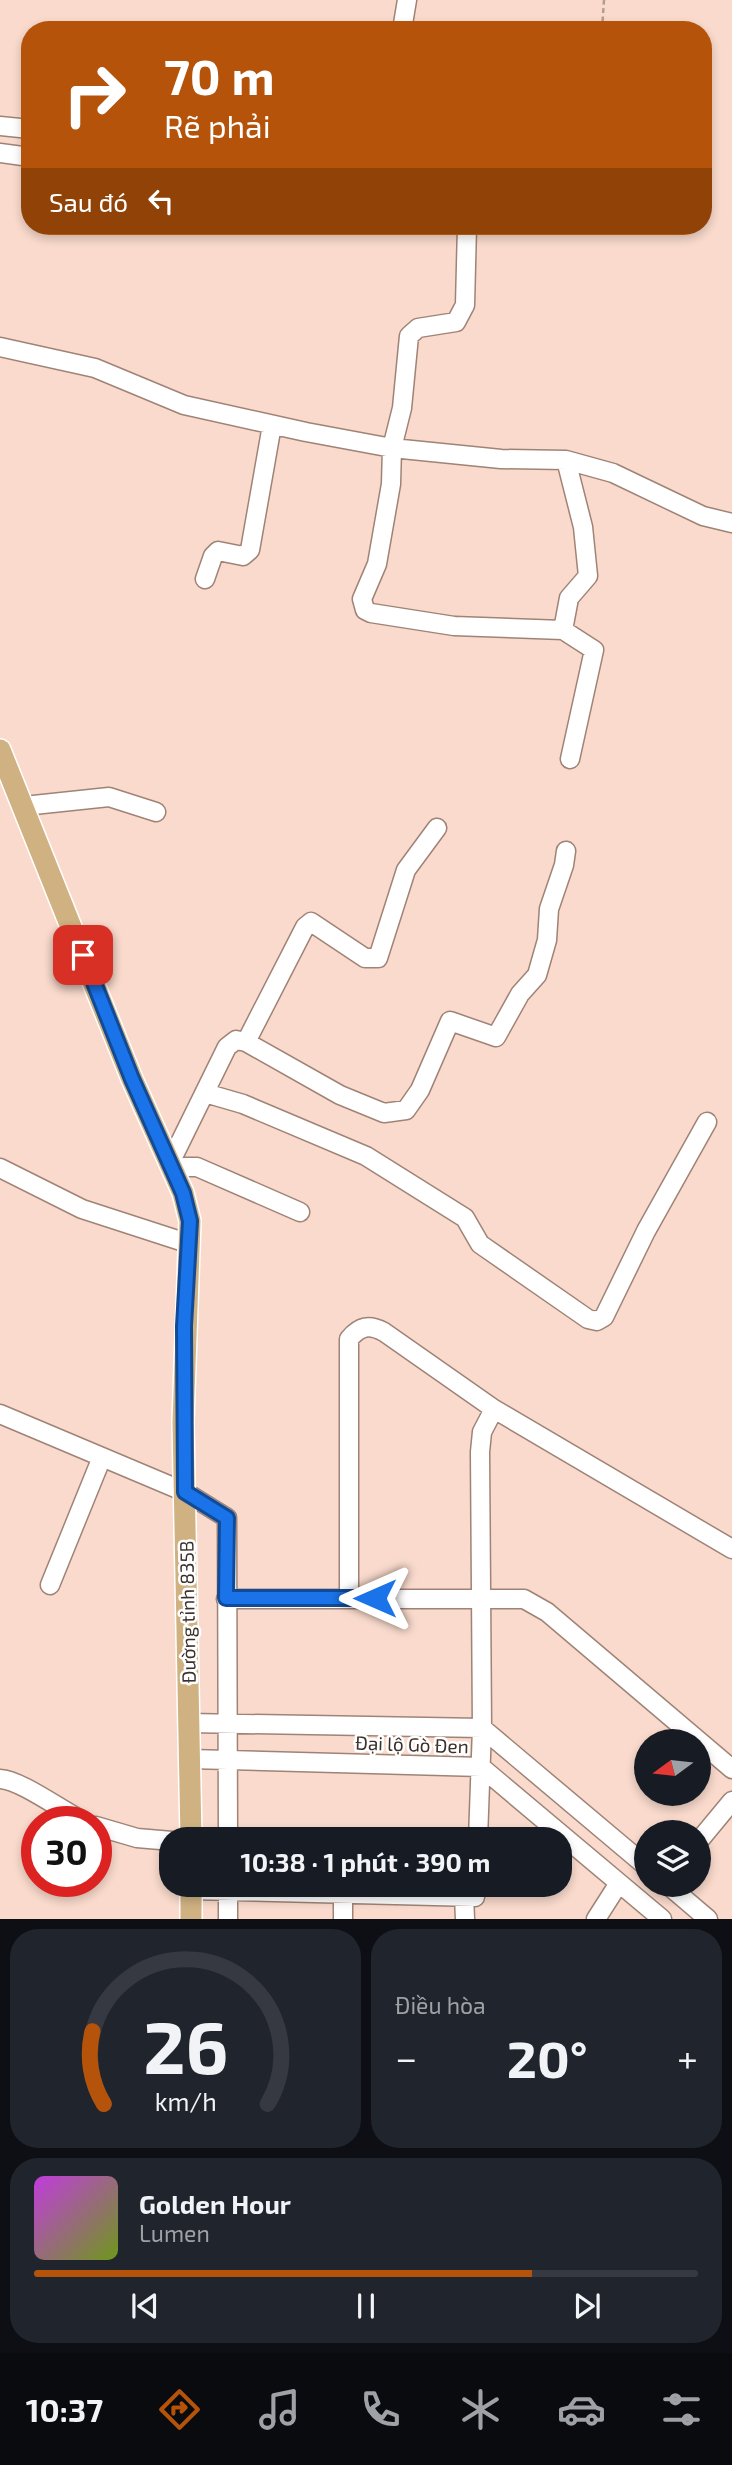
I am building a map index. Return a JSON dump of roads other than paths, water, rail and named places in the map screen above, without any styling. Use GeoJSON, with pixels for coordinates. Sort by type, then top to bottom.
{"type":"FeatureCollection","features":[{"type":"Feature","properties":{"kind":"main road","name":"Đường tỉnh 835B"},"geometry":{"type":"LineString","coordinates":[[0,750],[132,1079],[172,1169],[190,1221],[184,1326],[191,1827]]}},
{"type":"Feature","properties":{"kind":"main road"},"geometry":{"type":"LineString","coordinates":[[191,1897],[191,1919]]}},
{"type":"Feature","properties":{"kind":"street"},"geometry":{"type":"LineString","coordinates":[[403,21],[407,0]]}},
{"type":"Feature","properties":{"kind":"street"},"geometry":{"type":"LineString","coordinates":[[0,126],[21,129]]}},
{"type":"Feature","properties":{"kind":"street"},"geometry":{"type":"LineString","coordinates":[[0,153],[21,156]]}},
{"type":"Feature","properties":{"kind":"street"},"geometry":{"type":"LineString","coordinates":[[467,235],[465,305],[456,322],[418,328],[409,336],[402,408],[392,448],[391,484],[377,564],[362,599],[365,610],[454,626],[563,630],[594,650],[570,759]]}},
{"type":"Feature","properties":{"kind":"street"},"geometry":{"type":"LineString","coordinates":[[0,347],[95,368],[184,405],[272,425],[392,448],[501,459],[566,460],[613,473],[703,516],[732,523]]}},
{"type":"Feature","properties":{"kind":"street"},"geometry":{"type":"LineString","coordinates":[[205,579],[213,556],[218,551],[243,556],[250,550],[272,425]]}},
{"type":"Feature","properties":{"kind":"street"},"geometry":{"type":"LineString","coordinates":[[563,630],[569,598],[588,576],[583,527],[566,460]]}},
{"type":"Feature","properties":{"kind":"street"},"geometry":{"type":"LineString","coordinates":[[24,806],[109,797],[156,811]]}},
{"type":"Feature","properties":{"kind":"street"},"geometry":{"type":"LineString","coordinates":[[246,1042],[305,927],[311,922],[365,958],[378,958],[406,870],[437,828]]}},
{"type":"Feature","properties":{"kind":"street"},"geometry":{"type":"LineString","coordinates":[[172,1169],[227,1047],[236,1040],[246,1042],[340,1095],[384,1113],[407,1110],[420,1090],[450,1021],[496,1037],[520,994],[537,975],[547,940],[549,909],[566,851]]}},
{"type":"Feature","properties":{"kind":"street"},"geometry":{"type":"LineString","coordinates":[[205,1093],[243,1104],[366,1156],[465,1218],[480,1244],[588,1319],[597,1321],[604,1317],[646,1231],[707,1122]]}},
{"type":"Feature","properties":{"kind":"street"},"geometry":{"type":"LineString","coordinates":[[172,1169],[197,1167],[300,1212]]}},
{"type":"Feature","properties":{"kind":"street"},"geometry":{"type":"LineString","coordinates":[[0,1168],[82,1209],[190,1244]]}},
{"type":"Feature","properties":{"kind":"street"},"geometry":{"type":"LineString","coordinates":[[349,1598],[349,1339],[356,1330],[373,1326],[406,1345],[494,1409],[732,1549]]}},
{"type":"Feature","properties":{"kind":"street"},"geometry":{"type":"LineString","coordinates":[[478,1827],[482,1728],[480,1452],[482,1432],[494,1409]]}},
{"type":"Feature","properties":{"kind":"street"},"geometry":{"type":"LineString","coordinates":[[0,1414],[185,1492],[227,1518],[225,1723],[228,1827]]}},
{"type":"Feature","properties":{"kind":"street"},"geometry":{"type":"LineString","coordinates":[[50,1585],[102,1457]]}},
{"type":"Feature","properties":{"kind":"street"},"geometry":{"type":"LineString","coordinates":[[226,1598],[524,1599],[547,1612],[732,1769]]}},
{"type":"Feature","properties":{"kind":"street","name":"Đại lộ Gò Đen"},"geometry":{"type":"LineString","coordinates":[[189,1723],[482,1728],[634,1856]]}},
{"type":"Feature","properties":{"kind":"street","name":"Đại lộ Gò Đen"},"geometry":{"type":"LineString","coordinates":[[190,1759],[481,1767],[662,1919]]}},
{"type":"Feature","properties":{"kind":"street"},"geometry":{"type":"LineString","coordinates":[[0,1779],[12,1779],[53,1806]]}},
{"type":"Feature","properties":{"kind":"street"},"geometry":{"type":"LineString","coordinates":[[711,1826],[732,1801]]}},
{"type":"Feature","properties":{"kind":"street"},"geometry":{"type":"LineString","coordinates":[[112,1831],[137,1838],[159,1840]]}},
{"type":"Feature","properties":{"kind":"street"},"geometry":{"type":"LineString","coordinates":[[596,1919],[619,1883]]}},
{"type":"Feature","properties":{"kind":"street"},"geometry":{"type":"LineString","coordinates":[[228,1897],[228,1919]]}},
{"type":"Feature","properties":{"kind":"street"},"geometry":{"type":"LineString","coordinates":[[343,1897],[343,1919]]}},
{"type":"Feature","properties":{"kind":"street"},"geometry":{"type":"LineString","coordinates":[[465,1919],[469,1897]]}},
{"type":"Feature","properties":{"kind":"street"},"geometry":{"type":"LineString","coordinates":[[682,1897],[708,1919]]}}]}
